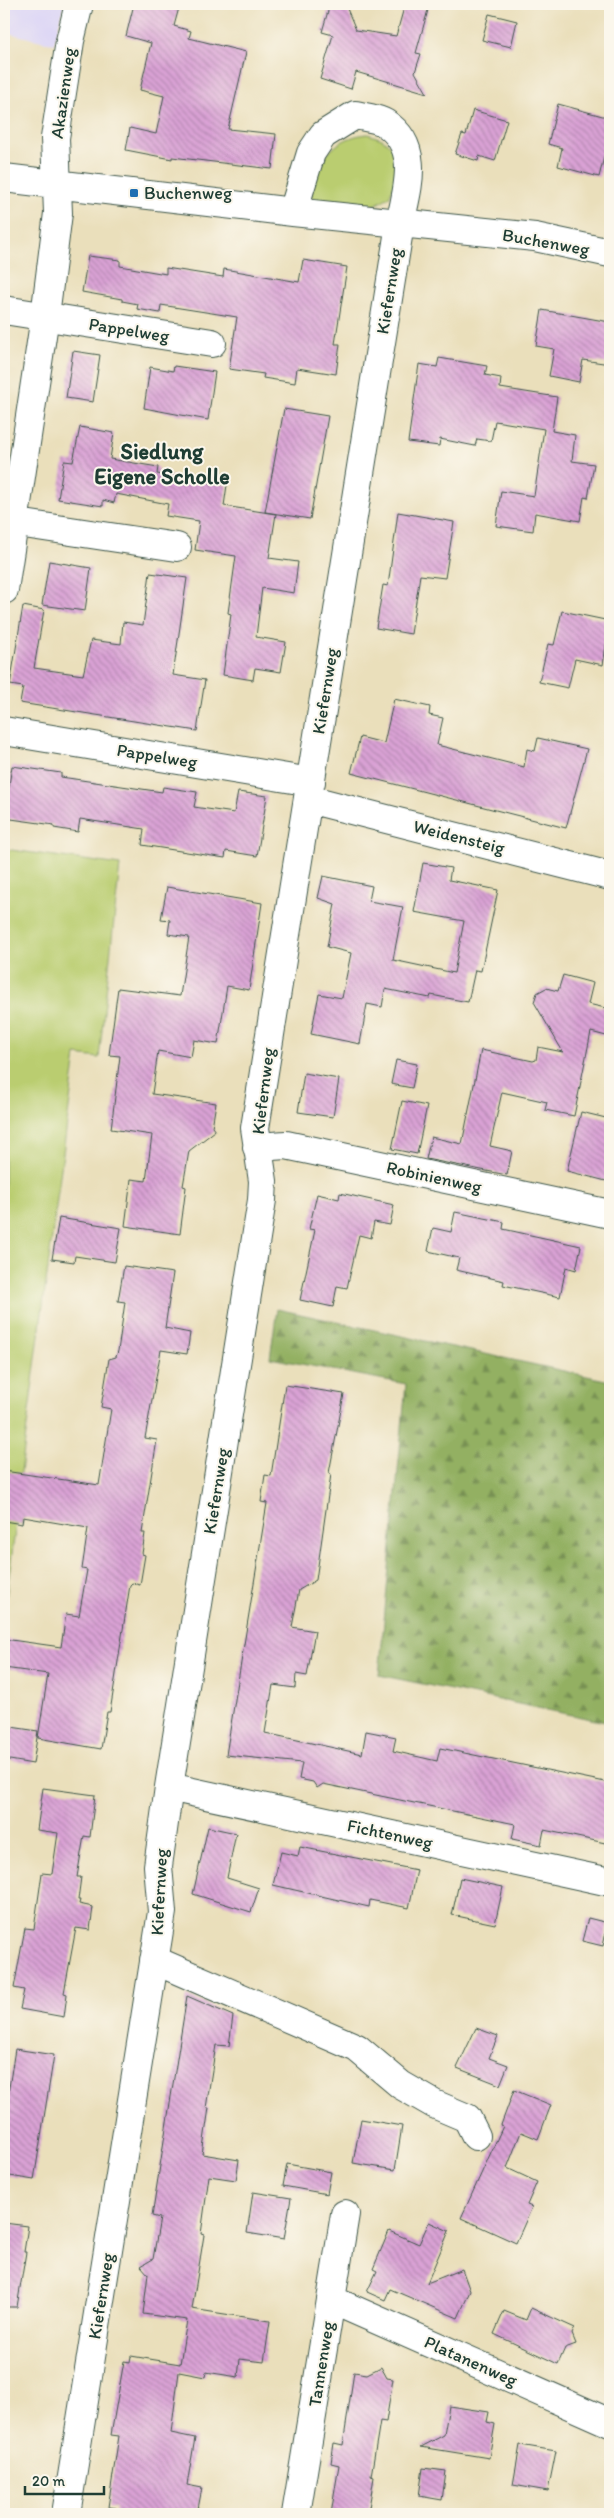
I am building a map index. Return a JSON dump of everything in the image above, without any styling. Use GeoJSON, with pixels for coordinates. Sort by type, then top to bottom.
{"type":"FeatureCollection","features":[{"type":"Feature","properties":{"kind":"street","name":"Akazienweg"},"geometry":{"type":"LineString","coordinates":[[58,184],[56,138],[70,40],[80,4]]}},
{"type":"Feature","properties":{"kind":"street","name":"Kiefernweg"},"geometry":{"type":"LineString","coordinates":[[66,2514],[162,1912],[158,1866],[169,1787],[262,1200],[264,1181],[255,1128],[400,224],[411,168],[401,138],[384,122],[355,115],[323,135],[311,153],[293,212]]}},
{"type":"Feature","properties":{"kind":"street","name":"Buchenweg"},"geometry":{"type":"LineString","coordinates":[[4,178],[400,224],[536,237],[610,253]]}},
{"type":"Feature","properties":{"kind":"street"},"geometry":{"type":"LineString","coordinates":[[4,590],[9,522],[45,316],[58,213],[58,184]]}},
{"type":"Feature","properties":{"kind":"street","name":"Pappelweg"},"geometry":{"type":"LineString","coordinates":[[4,310],[212,343]]}},
{"type":"Feature","properties":{"kind":"street"},"geometry":{"type":"LineString","coordinates":[[9,522],[177,547]]}},
{"type":"Feature","properties":{"kind":"street","name":"Pappelweg"},"geometry":{"type":"LineString","coordinates":[[4,731],[309,790]]}},
{"type":"Feature","properties":{"kind":"street","name":"Weidensteig"},"geometry":{"type":"LineString","coordinates":[[309,790],[610,876]]}},
{"type":"Feature","properties":{"kind":"street","name":"Robinienweg"},"geometry":{"type":"LineString","coordinates":[[257,1148],[286,1145],[610,1214]]}},
{"type":"Feature","properties":{"kind":"street","name":"Fichtenweg"},"geometry":{"type":"LineString","coordinates":[[169,1787],[610,1882]]}},
{"type":"Feature","properties":{"kind":"street","name":"Kiefernweg"},"geometry":{"type":"LineString","coordinates":[[154,1960],[357,2048],[376,2061],[401,2085],[434,2104],[467,2118],[476,2136]]}},
{"type":"Feature","properties":{"kind":"street","name":"Tannenweg"},"geometry":{"type":"LineString","coordinates":[[296,2514],[345,2214]]}},
{"type":"Feature","properties":{"kind":"street","name":"Platanenweg"},"geometry":{"type":"LineString","coordinates":[[332,2300],[610,2423]]}},
{"type":"Feature","properties":{"kind":"shaded area"},"geometry":{"type":"Polygon","coordinates":[[[4,4],[64,4],[54,44],[4,32],[4,4]]]}},
{"type":"Feature","properties":{"kind":"green space"},"geometry":{"type":"Polygon","coordinates":[[[368,134],[382,139],[394,149],[397,179],[389,197],[373,206],[317,201],[311,197],[316,174],[328,154],[345,140],[368,134]]]}},
{"type":"Feature","properties":{"kind":"green space"},"geometry":{"type":"Polygon","coordinates":[[[4,849],[120,865],[99,1058],[76,1055],[17,1502],[25,1504],[22,1524],[16,1524],[4,1613],[4,849]]]}},
{"type":"Feature","properties":{"kind":"green space"},"geometry":{"type":"Polygon","coordinates":[[[277,1309],[610,1381],[610,1723],[379,1675],[406,1384],[270,1358],[277,1309]]]}},
{"type":"Feature","properties":{"kind":"building"},"geometry":{"type":"Polygon","coordinates":[[[134,4],[180,4],[174,26],[191,31],[189,38],[246,52],[228,129],[276,134],[272,169],[172,157],[172,159],[126,150],[130,128],[156,134],[164,96],[140,90],[151,43],[126,36],[134,4]]]}},
{"type":"Feature","properties":{"kind":"building"},"geometry":{"type":"Polygon","coordinates":[[[330,4],[345,4],[356,30],[396,36],[405,4],[428,10],[416,53],[421,54],[415,72],[427,93],[356,72],[351,89],[320,79],[333,35],[322,32],[330,4]]]}},
{"type":"Feature","properties":{"kind":"building"},"geometry":{"type":"Polygon","coordinates":[[[489,14],[517,21],[511,47],[482,40],[489,14]]]}},
{"type":"Feature","properties":{"kind":"building"},"geometry":{"type":"Polygon","coordinates":[[[558,104],[610,118],[610,133],[599,177],[558,166],[562,148],[548,144],[558,104]]]}},
{"type":"Feature","properties":{"kind":"building"},"geometry":{"type":"Polygon","coordinates":[[[473,110],[507,120],[495,161],[479,156],[478,161],[455,154],[462,134],[466,135],[473,110]]]}},
{"type":"Feature","properties":{"kind":"building"},"geometry":{"type":"Polygon","coordinates":[[[88,256],[120,260],[120,266],[166,274],[166,268],[223,277],[224,269],[299,282],[303,260],[347,267],[335,344],[340,344],[336,374],[297,368],[295,383],[263,378],[264,374],[229,369],[237,317],[161,305],[160,313],[137,309],[138,304],[122,301],[122,299],[82,292],[88,256]]]}},
{"type":"Feature","properties":{"kind":"building"},"geometry":{"type":"Polygon","coordinates":[[[542,310],[610,322],[610,364],[583,360],[579,382],[549,376],[554,349],[536,346],[542,310]]]}},
{"type":"Feature","properties":{"kind":"building"},"geometry":{"type":"Polygon","coordinates":[[[73,351],[100,355],[93,402],[66,398],[73,351]]]}},
{"type":"Feature","properties":{"kind":"building"},"geometry":{"type":"Polygon","coordinates":[[[439,358],[487,366],[485,375],[501,378],[500,388],[557,397],[552,431],[575,435],[572,461],[594,464],[588,498],[584,497],[580,521],[535,513],[533,531],[496,526],[501,491],[534,496],[544,429],[495,421],[491,441],[477,439],[475,446],[440,439],[439,446],[408,442],[419,364],[437,367],[439,358]]]}},
{"type":"Feature","properties":{"kind":"building"},"geometry":{"type":"Polygon","coordinates":[[[174,366],[215,372],[208,420],[144,408],[150,367],[173,371],[174,366]]]}},
{"type":"Feature","properties":{"kind":"building"},"geometry":{"type":"Polygon","coordinates":[[[284,409],[328,416],[310,519],[265,512],[284,409]]]}},
{"type":"Feature","properties":{"kind":"building"},"geometry":{"type":"Polygon","coordinates":[[[80,427],[114,433],[110,459],[158,467],[157,474],[227,485],[224,506],[276,514],[269,558],[298,562],[294,593],[262,588],[256,637],[286,642],[281,672],[255,668],[253,680],[223,675],[231,614],[228,613],[236,556],[195,550],[199,521],[166,516],[168,504],[116,494],[114,503],[103,500],[103,506],[58,499],[64,461],[73,462],[80,427]]]}},
{"type":"Feature","properties":{"kind":"building"},"geometry":{"type":"Polygon","coordinates":[[[398,512],[454,522],[445,578],[420,575],[411,634],[376,628],[383,585],[388,586],[398,512]]]}},
{"type":"Feature","properties":{"kind":"building"},"geometry":{"type":"Polygon","coordinates":[[[49,561],[91,568],[85,611],[42,605],[49,561]]]}},
{"type":"Feature","properties":{"kind":"building"},"geometry":{"type":"Polygon","coordinates":[[[150,573],[187,578],[173,675],[205,680],[197,731],[20,703],[23,687],[10,685],[23,606],[44,610],[34,668],[83,675],[91,640],[121,644],[123,622],[143,625],[150,573]]]}},
{"type":"Feature","properties":{"kind":"building"},"geometry":{"type":"Polygon","coordinates":[[[562,611],[610,621],[603,665],[575,659],[568,688],[539,682],[548,644],[554,645],[562,611]]]}},
{"type":"Feature","properties":{"kind":"building"},"geometry":{"type":"Polygon","coordinates":[[[394,699],[430,707],[429,715],[443,718],[437,745],[524,767],[527,749],[535,751],[538,738],[587,749],[566,828],[351,773],[360,737],[384,743],[394,699]]]}},
{"type":"Feature","properties":{"kind":"building"},"geometry":{"type":"Polygon","coordinates":[[[12,766],[61,773],[61,777],[162,792],[163,787],[197,792],[194,807],[234,813],[238,792],[267,796],[257,856],[226,851],[225,858],[142,845],[144,829],[80,819],[78,832],[54,828],[54,825],[4,818],[12,766]]]}},
{"type":"Feature","properties":{"kind":"building"},"geometry":{"type":"Polygon","coordinates":[[[423,863],[451,868],[449,880],[498,890],[481,971],[475,970],[468,1002],[431,995],[430,998],[385,989],[382,1007],[367,1004],[360,1044],[311,1034],[319,994],[342,998],[351,953],[327,947],[335,904],[318,898],[323,876],[372,886],[369,901],[403,907],[393,960],[454,973],[464,921],[414,912],[423,863]]]}},
{"type":"Feature","properties":{"kind":"building"},"geometry":{"type":"Polygon","coordinates":[[[167,887],[262,903],[249,990],[227,986],[218,1044],[194,1040],[191,1057],[158,1051],[152,1094],[216,1103],[212,1127],[215,1131],[189,1151],[183,1186],[186,1187],[180,1234],[125,1226],[131,1179],[146,1181],[152,1135],[111,1129],[120,1056],[109,1055],[118,988],[180,996],[189,937],[168,934],[170,920],[161,919],[167,887]]]}},
{"type":"Feature","properties":{"kind":"building"},"geometry":{"type":"Polygon","coordinates":[[[563,975],[593,983],[588,1004],[610,1009],[610,1037],[591,1032],[574,1116],[545,1110],[547,1102],[502,1092],[490,1146],[512,1151],[507,1175],[426,1159],[431,1137],[462,1144],[481,1050],[533,1061],[536,1060],[538,1047],[563,1052],[534,1002],[537,993],[546,988],[558,991],[563,975]]]}},
{"type":"Feature","properties":{"kind":"building"},"geometry":{"type":"Polygon","coordinates":[[[396,1060],[417,1064],[412,1088],[391,1084],[396,1060]]]}},
{"type":"Feature","properties":{"kind":"building"},"geometry":{"type":"Polygon","coordinates":[[[304,1073],[339,1079],[333,1117],[298,1112],[304,1073]]]}},
{"type":"Feature","properties":{"kind":"building"},"geometry":{"type":"Polygon","coordinates":[[[402,1101],[427,1106],[417,1154],[392,1149],[402,1101]]]}},
{"type":"Feature","properties":{"kind":"building"},"geometry":{"type":"Polygon","coordinates":[[[581,1112],[610,1119],[610,1182],[567,1171],[581,1112]]]}},
{"type":"Feature","properties":{"kind":"building"},"geometry":{"type":"Polygon","coordinates":[[[340,1193],[394,1205],[390,1225],[374,1222],[371,1238],[359,1235],[347,1288],[337,1286],[333,1307],[300,1300],[315,1230],[309,1229],[317,1194],[339,1199],[340,1193]]]}},
{"type":"Feature","properties":{"kind":"building"},"geometry":{"type":"Polygon","coordinates":[[[455,1212],[504,1222],[503,1229],[581,1246],[576,1270],[566,1267],[560,1297],[503,1285],[504,1281],[456,1270],[459,1258],[428,1251],[433,1228],[451,1232],[455,1212]]]}},
{"type":"Feature","properties":{"kind":"building"},"geometry":{"type":"Polygon","coordinates":[[[59,1218],[121,1228],[115,1262],[75,1256],[74,1262],[52,1259],[59,1218]]]}},
{"type":"Feature","properties":{"kind":"building"},"geometry":{"type":"Polygon","coordinates":[[[124,1266],[173,1273],[165,1328],[190,1333],[187,1354],[161,1350],[145,1438],[157,1440],[142,1533],[145,1533],[142,1554],[145,1555],[140,1585],[132,1583],[130,1585],[110,1712],[107,1712],[101,1749],[38,1738],[48,1674],[4,1668],[4,1639],[61,1647],[66,1614],[79,1616],[87,1570],[82,1569],[88,1528],[23,1517],[22,1524],[4,1521],[4,1471],[99,1485],[111,1409],[101,1407],[109,1359],[116,1357],[118,1351],[125,1302],[118,1301],[124,1266]]]}},
{"type":"Feature","properties":{"kind":"building"},"geometry":{"type":"Polygon","coordinates":[[[285,1385],[344,1394],[329,1473],[331,1474],[316,1580],[299,1590],[292,1627],[315,1631],[307,1676],[296,1674],[295,1688],[273,1685],[265,1733],[362,1754],[366,1731],[396,1737],[393,1751],[437,1761],[440,1748],[610,1783],[610,1844],[544,1830],[541,1845],[512,1839],[515,1824],[323,1784],[317,1788],[313,1782],[299,1779],[302,1763],[226,1755],[267,1503],[261,1502],[265,1475],[271,1476],[285,1385]]]}},
{"type":"Feature","properties":{"kind":"building"},"geometry":{"type":"Polygon","coordinates":[[[11,1727],[38,1731],[33,1764],[4,1759],[4,1734],[10,1735],[11,1727]]]}},
{"type":"Feature","properties":{"kind":"building"},"geometry":{"type":"Polygon","coordinates":[[[43,1788],[95,1795],[90,1837],[84,1836],[77,1877],[81,1877],[79,1904],[93,1907],[90,1930],[76,1928],[64,1993],[67,1994],[64,2017],[20,2009],[24,1990],[14,1988],[25,1928],[34,1929],[42,1873],[52,1874],[58,1833],[37,1830],[43,1788]]]}},
{"type":"Feature","properties":{"kind":"building"},"geometry":{"type":"Polygon","coordinates":[[[208,1827],[236,1833],[227,1878],[259,1888],[251,1912],[193,1894],[208,1827]]]}},
{"type":"Feature","properties":{"kind":"building"},"geometry":{"type":"Polygon","coordinates":[[[300,1847],[417,1870],[409,1908],[370,1900],[369,1907],[273,1885],[281,1852],[298,1856],[300,1847]]]}},
{"type":"Feature","properties":{"kind":"building"},"geometry":{"type":"Polygon","coordinates":[[[460,1878],[503,1887],[495,1924],[452,1915],[460,1878]]]}},
{"type":"Feature","properties":{"kind":"building"},"geometry":{"type":"Polygon","coordinates":[[[588,1918],[608,1923],[603,1946],[582,1941],[588,1918]]]}},
{"type":"Feature","properties":{"kind":"building"},"geometry":{"type":"Polygon","coordinates":[[[187,1996],[233,2016],[229,2046],[216,2045],[206,2108],[209,2108],[202,2154],[239,2160],[236,2180],[209,2176],[201,2234],[204,2235],[192,2309],[270,2321],[264,2362],[240,2359],[238,2377],[206,2372],[205,2377],[179,2372],[171,2433],[195,2438],[187,2485],[202,2488],[197,2514],[114,2514],[116,2508],[108,2507],[119,2436],[111,2435],[124,2361],[130,2362],[131,2356],[180,2364],[187,2320],[143,2314],[148,2274],[141,2266],[153,2259],[160,2218],[152,2216],[187,1996]]]}},
{"type":"Feature","properties":{"kind":"building"},"geometry":{"type":"Polygon","coordinates":[[[476,2028],[498,2036],[489,2058],[508,2065],[500,2085],[457,2068],[476,2028]]]}},
{"type":"Feature","properties":{"kind":"building"},"geometry":{"type":"Polygon","coordinates":[[[15,2049],[54,2055],[34,2180],[4,2175],[4,2120],[15,2049]]]}},
{"type":"Feature","properties":{"kind":"building"},"geometry":{"type":"Polygon","coordinates":[[[514,2090],[551,2105],[538,2139],[521,2132],[507,2168],[537,2182],[527,2205],[532,2207],[516,2243],[461,2218],[503,2126],[501,2125],[514,2090]]]}},
{"type":"Feature","properties":{"kind":"building"},"geometry":{"type":"Polygon","coordinates":[[[361,2119],[402,2126],[395,2170],[353,2163],[361,2119]]]}},
{"type":"Feature","properties":{"kind":"building"},"geometry":{"type":"Polygon","coordinates":[[[287,2164],[331,2172],[327,2194],[283,2186],[287,2164]]]}},
{"type":"Feature","properties":{"kind":"building"},"geometry":{"type":"Polygon","coordinates":[[[253,2192],[291,2198],[284,2239],[247,2233],[253,2192]]]}},
{"type":"Feature","properties":{"kind":"building"},"geometry":{"type":"Polygon","coordinates":[[[429,2222],[449,2231],[427,2283],[462,2269],[470,2291],[458,2318],[390,2289],[385,2300],[367,2292],[377,2271],[373,2269],[389,2231],[419,2244],[429,2222]]]}},
{"type":"Feature","properties":{"kind":"building"},"geometry":{"type":"Polygon","coordinates":[[[4,2223],[28,2226],[24,2252],[26,2252],[17,2307],[4,2307],[4,2223]]]}},
{"type":"Feature","properties":{"kind":"building"},"geometry":{"type":"Polygon","coordinates":[[[531,2308],[575,2328],[572,2334],[576,2344],[565,2348],[558,2364],[494,2334],[504,2311],[526,2320],[531,2308]]]}},
{"type":"Feature","properties":{"kind":"building"},"geometry":{"type":"Polygon","coordinates":[[[381,2367],[387,2378],[393,2379],[386,2422],[380,2421],[371,2476],[374,2477],[368,2514],[331,2514],[339,2465],[331,2463],[334,2443],[343,2445],[354,2372],[367,2374],[381,2367]]]}},
{"type":"Feature","properties":{"kind":"building"},"geometry":{"type":"Polygon","coordinates":[[[449,2406],[489,2412],[487,2422],[495,2424],[489,2458],[421,2447],[444,2435],[449,2406]]]}},
{"type":"Feature","properties":{"kind":"building"},"geometry":{"type":"Polygon","coordinates":[[[520,2445],[556,2451],[548,2491],[513,2485],[520,2445]]]}},
{"type":"Feature","properties":{"kind":"building"},"geometry":{"type":"Polygon","coordinates":[[[423,2468],[446,2471],[442,2500],[419,2496],[423,2468]]]}},
{"type":"Feature","properties":{"kind":"place","name":"Buchenweg"},"geometry":{"type":"Point","coordinates":[134,193]}},
{"type":"Feature","properties":{"kind":"district","name":"Siedlung Eigene Scholle"},"geometry":{"type":"Point","coordinates":[162,464]}}]}
